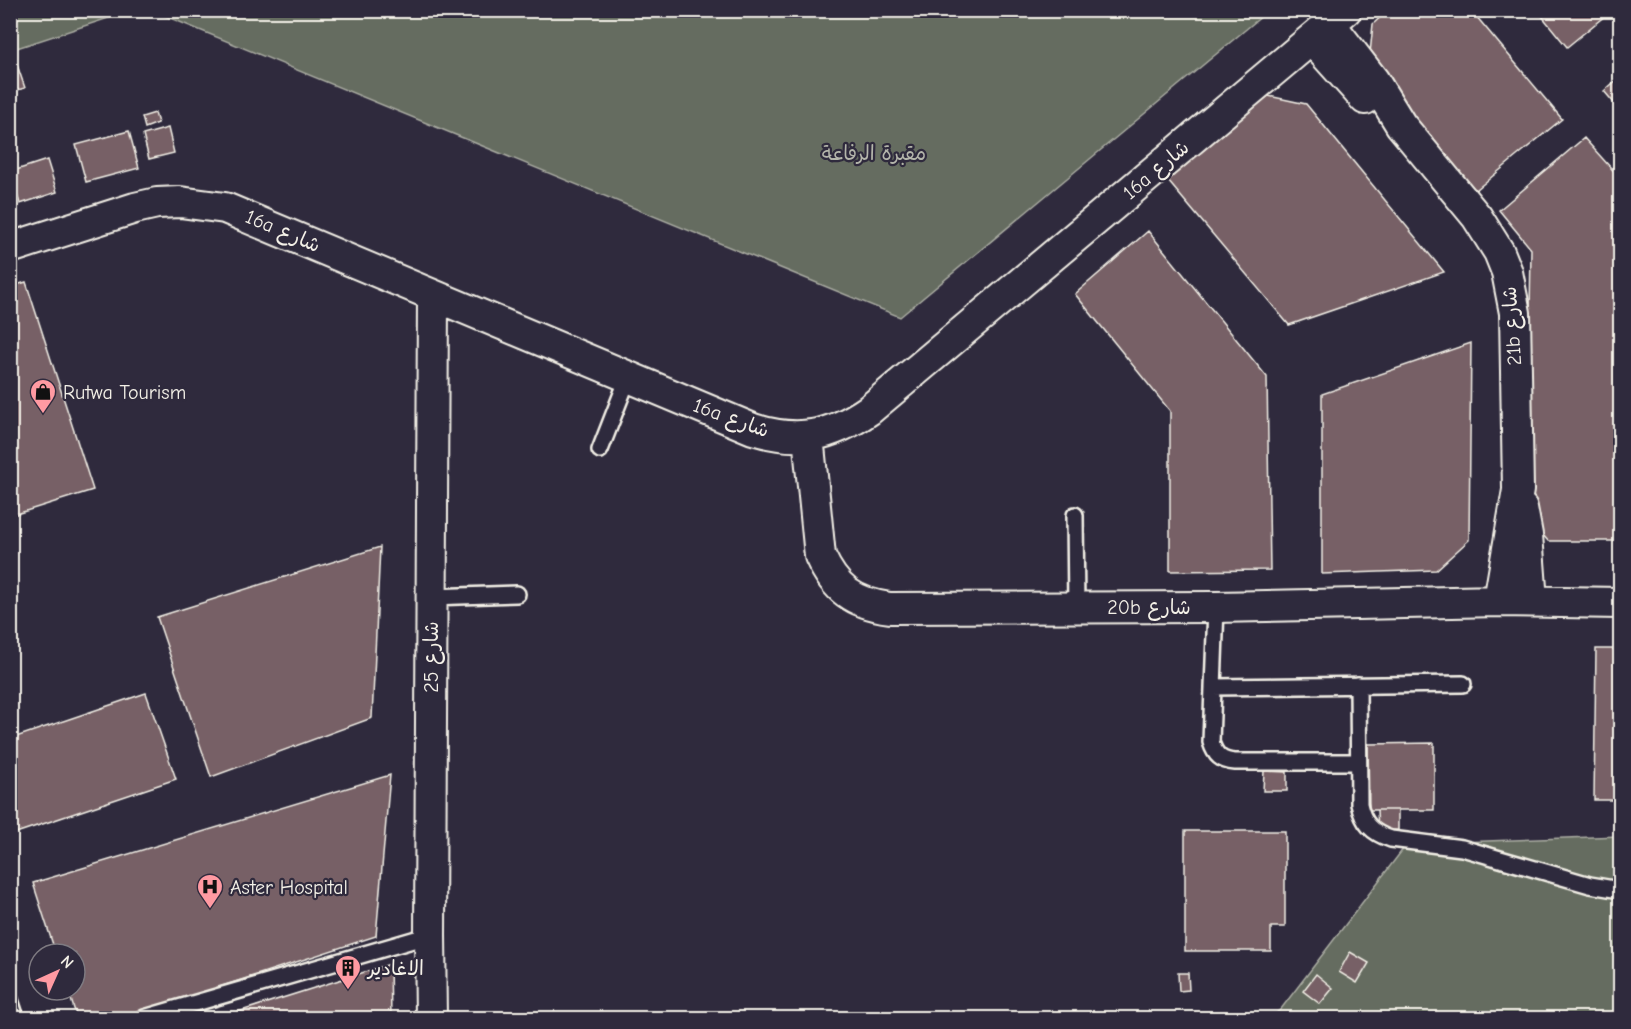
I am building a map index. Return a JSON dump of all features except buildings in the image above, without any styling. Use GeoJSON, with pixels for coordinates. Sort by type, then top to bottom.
{"type":"FeatureCollection","features":[{"type":"Feature","properties":{"kind":"street","name":"21b شارع"},"geometry":{"type":"LineString","coordinates":[[1329,25],[1374,81],[1401,125],[1477,217],[1494,243],[1507,272],[1515,314],[1518,490],[1527,535],[1532,602]]}},
{"type":"Feature","properties":{"kind":"street","name":"16a شارع"},"geometry":{"type":"LineString","coordinates":[[10,248],[135,208],[180,202],[225,208],[753,429],[790,437],[808,436],[851,423],[869,410],[1329,25]]}},
{"type":"Feature","properties":{"kind":"street","name":"شارع 25"},"geometry":{"type":"LineString","coordinates":[[431,1018],[433,296]]}},
{"type":"Feature","properties":{"kind":"street","name":"20b شارع"},"geometry":{"type":"LineString","coordinates":[[808,436],[820,555],[828,573],[839,587],[854,598],[871,605],[890,608],[1076,608],[1499,601],[1620,603]]}},
{"type":"Feature","properties":{"kind":"street","name":"21b شارع"},"geometry":{"type":"LineString","coordinates":[[1499,601],[1518,490]]}},
{"type":"Feature","properties":{"kind":"lane"},"geometry":{"type":"LineString","coordinates":[[600,450],[628,378]]}},
{"type":"Feature","properties":{"kind":"lane"},"geometry":{"type":"LineString","coordinates":[[1075,515],[1076,608]]}},
{"type":"Feature","properties":{"kind":"lane"},"geometry":{"type":"LineString","coordinates":[[432,597],[517,594]]}},
{"type":"Feature","properties":{"kind":"lane"},"geometry":{"type":"LineString","coordinates":[[1215,607],[1211,742],[1213,750],[1219,757],[1226,761],[1358,762]]}},
{"type":"Feature","properties":{"kind":"lane"},"geometry":{"type":"LineString","coordinates":[[1213,687],[1463,684]]}},
{"type":"Feature","properties":{"kind":"lane"},"geometry":{"type":"LineString","coordinates":[[1358,685],[1359,804],[1362,817],[1380,836],[1462,848],[1590,885],[1620,890]]}},
{"type":"Feature","properties":{"kind":"lane"},"geometry":{"type":"LineString","coordinates":[[144,1018],[430,935]]}},
{"type":"Feature","properties":{"kind":"lane"},"geometry":{"type":"LineString","coordinates":[[10,1000],[16,1018]]}},
{"type":"Feature","properties":{"kind":"green space"},"geometry":{"type":"Polygon","coordinates":[[[11,10],[130,10],[130,11],[11,50],[11,10]]]}},
{"type":"Feature","properties":{"kind":"green space","name":"مقبرة الرفاعة"},"geometry":{"type":"Polygon","coordinates":[[[1268,10],[900,317],[153,11],[1268,10]]]}},
{"type":"Feature","properties":{"kind":"green space"},"geometry":{"type":"Polygon","coordinates":[[[1620,836],[1620,1018],[1270,1018],[1281,1009],[1407,844],[1620,836]]]}},
{"type":"Feature","properties":{"kind":"place","name":"Rutwa Tourism"},"geometry":{"type":"Point","coordinates":[43,415]}},
{"type":"Feature","properties":{"kind":"place","name":"Aster Hospital"},"geometry":{"type":"Point","coordinates":[210,910]}},
{"type":"Feature","properties":{"kind":"place","name":"الاغادیر"},"geometry":{"type":"Point","coordinates":[348,991]}}]}
